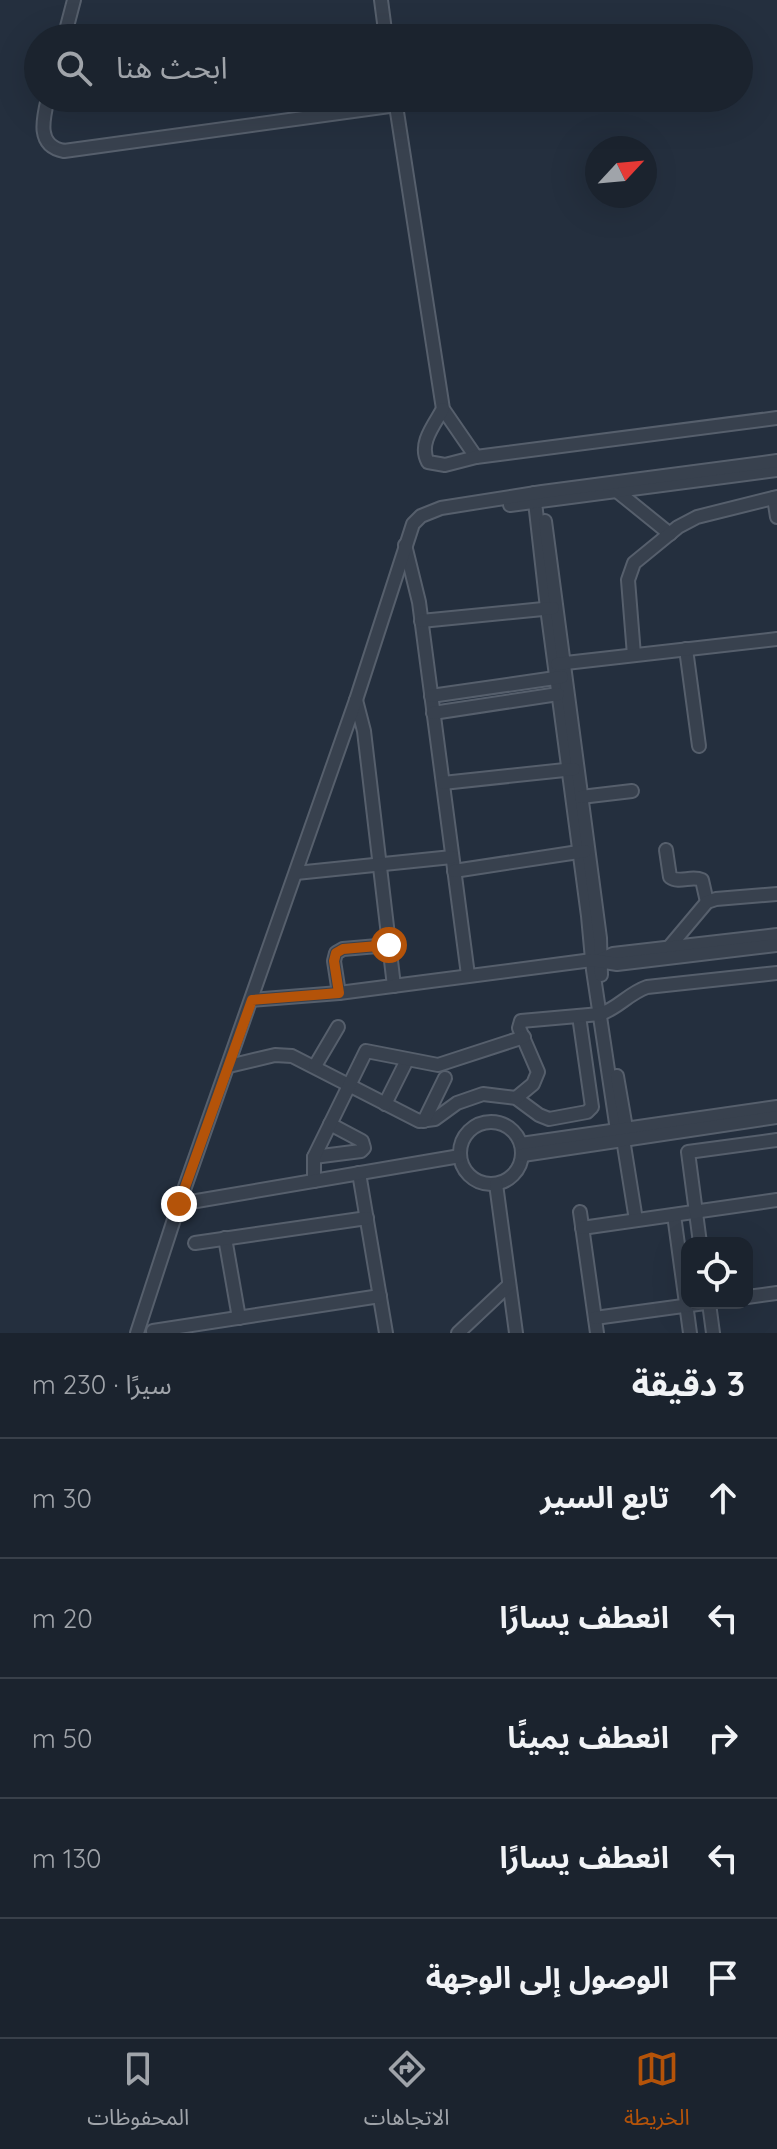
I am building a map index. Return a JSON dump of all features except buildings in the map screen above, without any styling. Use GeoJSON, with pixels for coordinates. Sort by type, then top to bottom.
{"type":"FeatureCollection","features":[{"type":"Feature","properties":{"kind":"street"},"geometry":{"type":"LineString","coordinates":[[68,24],[74,0]]}},
{"type":"Feature","properties":{"kind":"street"},"geometry":{"type":"LineString","coordinates":[[381,0],[384,24]]}},
{"type":"Feature","properties":{"kind":"street"},"geometry":{"type":"LineString","coordinates":[[45,112],[46,141],[53,149],[64,151],[327,112]]}},
{"type":"Feature","properties":{"kind":"street"},"geometry":{"type":"LineString","coordinates":[[397,112],[443,409],[476,457]]}},
{"type":"Feature","properties":{"kind":"street"},"geometry":{"type":"LineString","coordinates":[[443,409],[424,444],[424,454],[428,462],[445,465],[476,457],[777,418]]}},
{"type":"Feature","properties":{"kind":"street"},"geometry":{"type":"LineString","coordinates":[[137,1333],[179,1204],[356,700],[413,524],[421,516],[441,508],[777,461]]}},
{"type":"Feature","properties":{"kind":"street"},"geometry":{"type":"LineString","coordinates":[[538,496],[618,492],[777,470]]}},
{"type":"Feature","properties":{"kind":"street"},"geometry":{"type":"LineString","coordinates":[[618,492],[670,534]]}},
{"type":"Feature","properties":{"kind":"street"},"geometry":{"type":"LineString","coordinates":[[538,496],[603,1013],[636,1220]]}},
{"type":"Feature","properties":{"kind":"street"},"geometry":{"type":"LineString","coordinates":[[634,655],[629,574],[638,559],[687,522],[707,513],[776,497],[777,517]]}},
{"type":"Feature","properties":{"kind":"street"},"geometry":{"type":"LineString","coordinates":[[405,545],[421,621],[468,975]]}},
{"type":"Feature","properties":{"kind":"street"},"geometry":{"type":"LineString","coordinates":[[421,621],[552,608]]}},
{"type":"Feature","properties":{"kind":"street"},"geometry":{"type":"LineString","coordinates":[[431,696],[634,655],[777,639]]}},
{"type":"Feature","properties":{"kind":"street"},"geometry":{"type":"LineString","coordinates":[[686,649],[699,746]]}},
{"type":"Feature","properties":{"kind":"street"},"geometry":{"type":"LineString","coordinates":[[560,670],[558,694],[581,797],[584,852]]}},
{"type":"Feature","properties":{"kind":"street"},"geometry":{"type":"LineString","coordinates":[[433,713],[558,694]]}},
{"type":"Feature","properties":{"kind":"street"},"geometry":{"type":"LineString","coordinates":[[356,700],[364,731],[394,986]]}},
{"type":"Feature","properties":{"kind":"street"},"geometry":{"type":"LineString","coordinates":[[443,783],[573,770]]}},
{"type":"Feature","properties":{"kind":"street"},"geometry":{"type":"LineString","coordinates":[[581,797],[632,791]]}},
{"type":"Feature","properties":{"kind":"street"},"geometry":{"type":"LineString","coordinates":[[666,850],[670,877],[676,880],[696,877],[702,880],[707,902]]}},
{"type":"Feature","properties":{"kind":"street"},"geometry":{"type":"LineString","coordinates":[[454,871],[584,852]]}},
{"type":"Feature","properties":{"kind":"street"},"geometry":{"type":"LineString","coordinates":[[296,873],[452,857]]}},
{"type":"Feature","properties":{"kind":"street"},"geometry":{"type":"LineString","coordinates":[[665,953],[707,902],[777,894]]}},
{"type":"Feature","properties":{"kind":"street"},"geometry":{"type":"LineString","coordinates":[[665,953],[777,935]]}},
{"type":"Feature","properties":{"kind":"street"},"geometry":{"type":"LineString","coordinates":[[339,993],[334,961],[336,953],[343,949],[389,945]]}},
{"type":"Feature","properties":{"kind":"street"},"geometry":{"type":"LineString","coordinates":[[252,1000],[394,986],[596,960],[613,954],[777,945]]}},
{"type":"Feature","properties":{"kind":"street"},"geometry":{"type":"LineString","coordinates":[[516,1098],[533,1084],[537,1076],[537,1067],[519,1025],[521,1021],[603,1013],[625,997],[647,987],[777,973]]}},
{"type":"Feature","properties":{"kind":"street"},"geometry":{"type":"LineString","coordinates":[[229,1066],[287,1055],[315,1066],[414,1119],[424,1121],[440,1117],[457,1103],[483,1094],[516,1098],[549,1119],[591,1110],[579,1016]]}},
{"type":"Feature","properties":{"kind":"street"},"geometry":{"type":"LineString","coordinates":[[315,1066],[338,1027]]}},
{"type":"Feature","properties":{"kind":"street"},"geometry":{"type":"LineString","coordinates":[[314,1181],[314,1157],[366,1051],[438,1065],[524,1037]]}},
{"type":"Feature","properties":{"kind":"street"},"geometry":{"type":"LineString","coordinates":[[385,1104],[407,1060]]}},
{"type":"Feature","properties":{"kind":"street"},"geometry":{"type":"LineString","coordinates":[[438,1065],[457,1103]]}},
{"type":"Feature","properties":{"kind":"street"},"geometry":{"type":"LineString","coordinates":[[424,1121],[445,1078]]}},
{"type":"Feature","properties":{"kind":"street"},"geometry":{"type":"LineString","coordinates":[[522,1150],[777,1107]]}},
{"type":"Feature","properties":{"kind":"street"},"geometry":{"type":"LineString","coordinates":[[622,1132],[777,1117]]}},
{"type":"Feature","properties":{"kind":"street"},"geometry":{"type":"LineString","coordinates":[[485,1122],[508,1126],[522,1150],[519,1167],[512,1177],[496,1184],[472,1178],[460,1156],[466,1134],[485,1122]]}},
{"type":"Feature","properties":{"kind":"street"},"geometry":{"type":"LineString","coordinates":[[314,1157],[361,1151],[364,1148],[362,1141],[330,1124]]}},
{"type":"Feature","properties":{"kind":"street"},"geometry":{"type":"LineString","coordinates":[[699,1237],[688,1152],[777,1140]]}},
{"type":"Feature","properties":{"kind":"street"},"geometry":{"type":"LineString","coordinates":[[179,1204],[460,1156]]}},
{"type":"Feature","properties":{"kind":"street"},"geometry":{"type":"LineString","coordinates":[[359,1173],[386,1333]]}},
{"type":"Feature","properties":{"kind":"street"},"geometry":{"type":"LineString","coordinates":[[496,1184],[516,1333]]}},
{"type":"Feature","properties":{"kind":"street"},"geometry":{"type":"LineString","coordinates":[[582,1228],[777,1200]]}},
{"type":"Feature","properties":{"kind":"street"},"geometry":{"type":"LineString","coordinates":[[580,1212],[597,1333]]}},
{"type":"Feature","properties":{"kind":"street"},"geometry":{"type":"LineString","coordinates":[[674,1215],[681,1264]]}},
{"type":"Feature","properties":{"kind":"street"},"geometry":{"type":"LineString","coordinates":[[195,1243],[367,1218]]}},
{"type":"Feature","properties":{"kind":"street"},"geometry":{"type":"LineString","coordinates":[[225,1238],[239,1318]]}},
{"type":"Feature","properties":{"kind":"street"},"geometry":{"type":"LineString","coordinates":[[154,1282],[153,1332],[380,1296]]}},
{"type":"Feature","properties":{"kind":"street"},"geometry":{"type":"LineString","coordinates":[[458,1333],[509,1285]]}},
{"type":"Feature","properties":{"kind":"street"},"geometry":{"type":"LineString","coordinates":[[753,1296],[777,1293]]}},
{"type":"Feature","properties":{"kind":"street"},"geometry":{"type":"LineString","coordinates":[[595,1318],[681,1307]]}},
{"type":"Feature","properties":{"kind":"street"},"geometry":{"type":"LineString","coordinates":[[687,1309],[690,1333]]}},
{"type":"Feature","properties":{"kind":"street"},"geometry":{"type":"LineString","coordinates":[[708,1309],[713,1333]]}},
{"type":"Feature","properties":{"kind":"route"},"geometry":{"type":"LineString","coordinates":[[179,1204],[252,1000],[339,993],[334,961],[336,953],[343,949],[389,945]]}}]}
